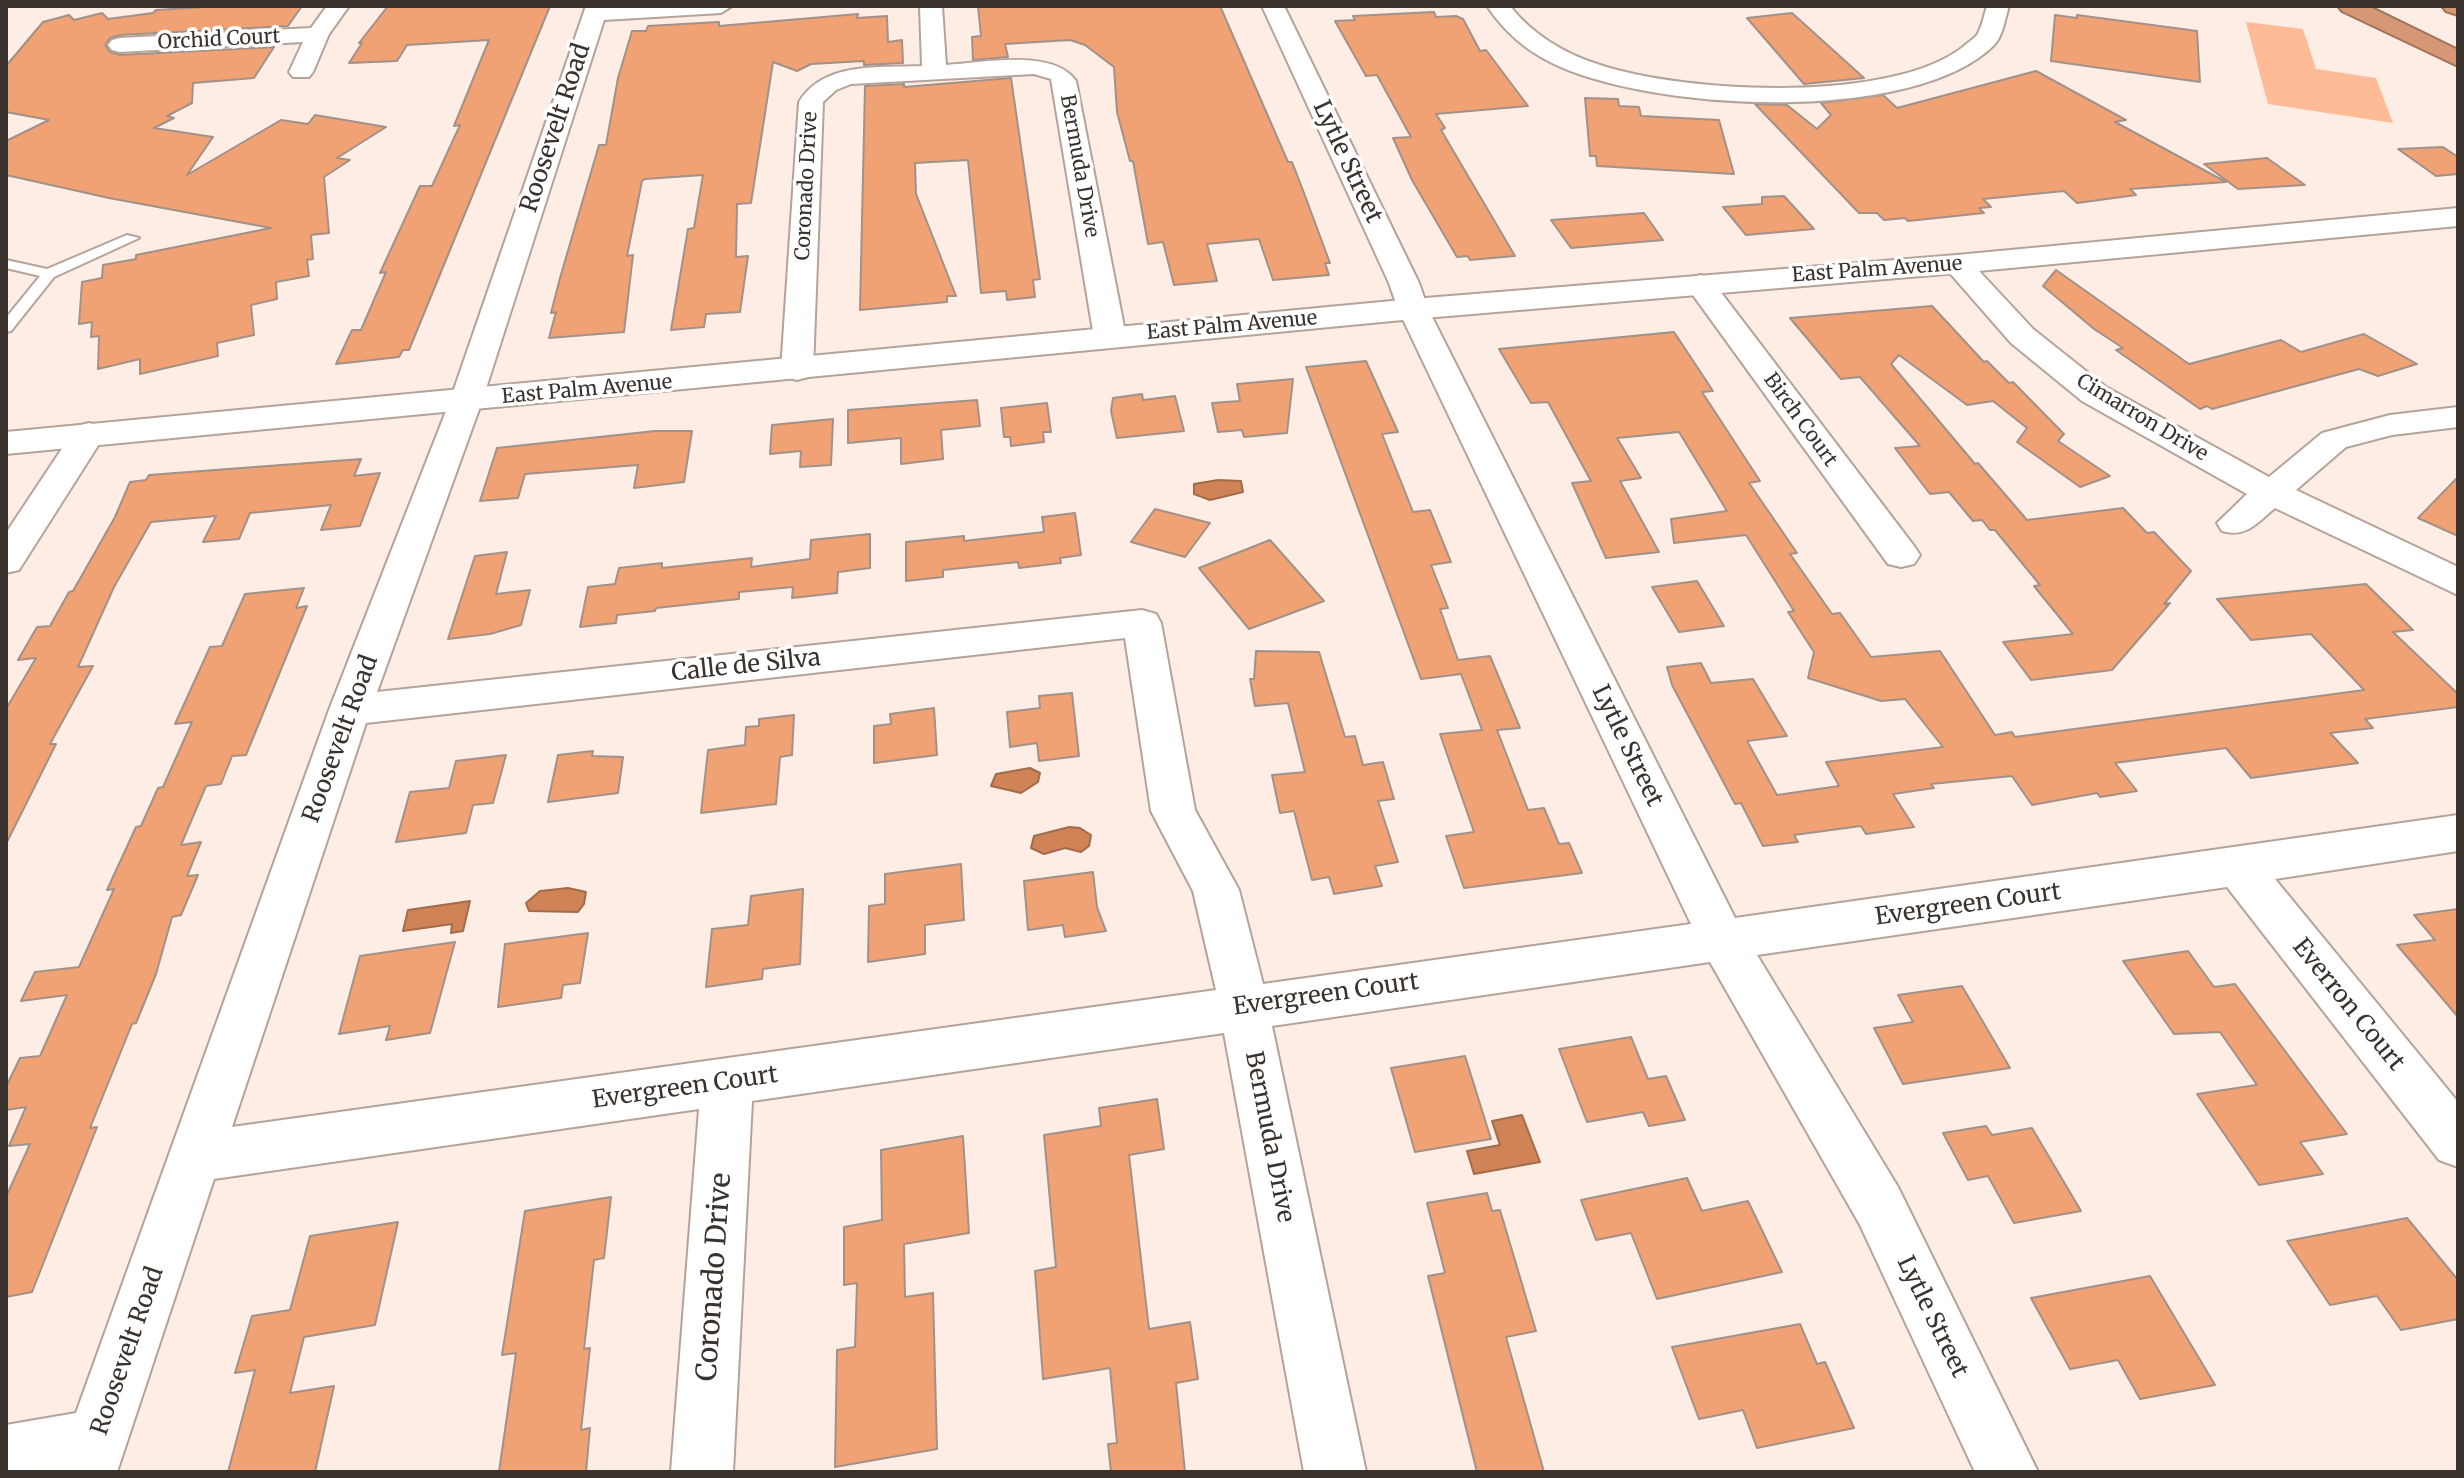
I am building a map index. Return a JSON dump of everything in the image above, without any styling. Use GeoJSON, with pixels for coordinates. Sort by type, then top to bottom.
{"type":"FeatureCollection","features":[{"type":"Feature","properties":{"kind":"highway"},"geometry":{"type":"LineString","coordinates":[[2350,6],[2458,59]]}},
{"type":"Feature","properties":{"kind":"highway"},"geometry":{"type":"LineString","coordinates":[[2380,6],[2458,50]]}},
{"type":"Feature","properties":{"kind":"street"},"geometry":{"type":"LineString","coordinates":[[301,72],[318,34],[338,6]]}},
{"type":"Feature","properties":{"kind":"street"},"geometry":{"type":"LineString","coordinates":[[595,10],[721,6]]}},
{"type":"Feature","properties":{"kind":"street"},"geometry":{"type":"LineString","coordinates":[[931,6],[934,71]]}},
{"type":"Feature","properties":{"kind":"street","name":"Lytle Street"},"geometry":{"type":"LineString","coordinates":[[1273,6],[1404,283],[1413,309],[1722,939],[1879,1206],[2007,1472]]}},
{"type":"Feature","properties":{"kind":"street"},"geometry":{"type":"LineString","coordinates":[[1498,6],[1512,26],[1541,48],[1606,74],[1670,88],[1779,95],[1887,84],[1923,77],[1972,54],[1987,40],[1996,25],[1998,6]]}},
{"type":"Feature","properties":{"kind":"street","name":"Roosevelt Road"},"geometry":{"type":"LineString","coordinates":[[92,1456],[350,710],[466,401],[595,10]]}},
{"type":"Feature","properties":{"kind":"street","name":"Orchid Court"},"geometry":{"type":"LineString","coordinates":[[120,45],[318,34]]}},
{"type":"Feature","properties":{"kind":"street","name":"Bermuda Drive"},"geometry":{"type":"LineString","coordinates":[[934,71],[1035,67],[1059,74],[1064,81],[1110,337]]}},
{"type":"Feature","properties":{"kind":"street","name":"Coronado Drive"},"geometry":{"type":"LineString","coordinates":[[797,370],[811,102],[827,84],[850,77],[934,71]]}},
{"type":"Feature","properties":{"kind":"street","name":"East Palm Avenue"},"geometry":{"type":"LineString","coordinates":[[6,443],[1413,309],[1957,264],[2458,217]]}},
{"type":"Feature","properties":{"kind":"street","name":"Cimarron Drive"},"geometry":{"type":"LineString","coordinates":[[1957,264],[2022,336],[2094,394],[2270,492],[2458,582]]}},
{"type":"Feature","properties":{"kind":"street","name":"Birch Court"},"geometry":{"type":"LineString","coordinates":[[1700,284],[1901,555]]}},
{"type":"Feature","properties":{"kind":"street"},"geometry":{"type":"LineString","coordinates":[[2235,523],[2334,440],[2390,425],[2458,417]]}},
{"type":"Feature","properties":{"kind":"street"},"geometry":{"type":"LineString","coordinates":[[6,561],[89,433]]}},
{"type":"Feature","properties":{"kind":"street","name":"Bermuda Drive"},"geometry":{"type":"LineString","coordinates":[[1142,623],[1173,811],[1216,890],[1244,1007],[1335,1472]]}},
{"type":"Feature","properties":{"kind":"street","name":"Calle de Silva"},"geometry":{"type":"LineString","coordinates":[[350,710],[1142,623]]}},
{"type":"Feature","properties":{"kind":"street","name":"Evergreen Court"},"geometry":{"type":"LineString","coordinates":[[194,1157],[2238,867],[2458,833]]}},
{"type":"Feature","properties":{"kind":"street","name":"Everron Court"},"geometry":{"type":"LineString","coordinates":[[2238,867],[2458,1142]]}},
{"type":"Feature","properties":{"kind":"street","name":"Coronado Drive"},"geometry":{"type":"LineString","coordinates":[[702,1472],[727,1083]]}},
{"type":"Feature","properties":{"kind":"street"},"geometry":{"type":"LineString","coordinates":[[6,1456],[92,1456]]}},
{"type":"Feature","properties":{"kind":"lane"},"geometry":{"type":"LineString","coordinates":[[6,328],[49,274],[132,238]]}},
{"type":"Feature","properties":{"kind":"lane"},"geometry":{"type":"LineString","coordinates":[[6,264],[49,274]]}},
{"type":"Feature","properties":{"kind":"shaded area"},"geometry":{"type":"Polygon","coordinates":[[[2246,22],[2303,29],[2316,69],[2376,78],[2393,123],[2268,104],[2246,22]]]}},
{"type":"Feature","properties":{"kind":"shaded area"},"geometry":{"type":"Polygon","coordinates":[[[1218,480],[1241,481],[1243,492],[1210,500],[1194,494],[1194,484],[1218,480]]]}},
{"type":"Feature","properties":{"kind":"shaded area"},"geometry":{"type":"Polygon","coordinates":[[[1030,768],[1040,773],[1038,782],[1021,793],[991,786],[996,774],[1030,768]]]}},
{"type":"Feature","properties":{"kind":"shaded area"},"geometry":{"type":"Polygon","coordinates":[[[1069,827],[1080,828],[1091,835],[1089,846],[1081,852],[1065,848],[1044,854],[1031,848],[1034,836],[1069,827]]]}},
{"type":"Feature","properties":{"kind":"shaded area"},"geometry":{"type":"Polygon","coordinates":[[[568,888],[586,892],[584,904],[578,912],[529,911],[526,903],[540,891],[568,888]]]}},
{"type":"Feature","properties":{"kind":"shaded area"},"geometry":{"type":"Polygon","coordinates":[[[470,901],[463,931],[451,933],[452,924],[403,931],[408,910],[470,901]]]}},
{"type":"Feature","properties":{"kind":"shaded area"},"geometry":{"type":"Polygon","coordinates":[[[1522,1115],[1540,1162],[1474,1174],[1467,1151],[1500,1145],[1492,1121],[1522,1115]]]}},
{"type":"Feature","properties":{"kind":"building"},"geometry":{"type":"Polygon","coordinates":[[[302,6],[288,26],[120,35],[110,38],[105,45],[110,52],[120,55],[274,47],[254,78],[193,83],[192,103],[167,116],[174,118],[154,128],[213,137],[187,175],[281,120],[308,124],[315,115],[386,127],[337,158],[350,160],[324,177],[329,233],[311,235],[313,259],[307,260],[309,276],[276,282],[277,299],[251,305],[254,335],[217,343],[218,356],[140,374],[140,359],[98,369],[99,336],[91,337],[92,322],[79,324],[82,282],[102,278],[103,265],[136,259],[136,255],[271,228],[6,175],[6,141],[49,120],[6,112],[6,66],[43,22],[69,15],[74,20],[102,13],[108,19],[156,10],[302,6]]]}},
{"type":"Feature","properties":{"kind":"building"},"geometry":{"type":"Polygon","coordinates":[[[388,6],[550,6],[409,350],[403,350],[399,357],[336,364],[352,330],[361,330],[386,272],[380,273],[420,186],[432,186],[460,125],[454,126],[489,40],[407,45],[397,61],[349,63],[362,43],[359,43],[388,6]]]}},
{"type":"Feature","properties":{"kind":"building"},"geometry":{"type":"Polygon","coordinates":[[[978,6],[1220,6],[1288,162],[1292,162],[1330,263],[1325,263],[1329,275],[1273,280],[1259,239],[1207,244],[1217,281],[1174,285],[1163,242],[1148,244],[1133,161],[1130,161],[1117,112],[1114,67],[1085,45],[1070,40],[1005,44],[1008,57],[973,60],[972,37],[981,36],[978,6]]]}},
{"type":"Feature","properties":{"kind":"building"},"geometry":{"type":"Polygon","coordinates":[[[1434,12],[1436,17],[1456,16],[1463,19],[1480,51],[1486,50],[1528,106],[1436,114],[1445,128],[1441,130],[1515,256],[1470,260],[1468,256],[1457,257],[1412,180],[1393,138],[1411,137],[1377,75],[1366,76],[1335,21],[1355,20],[1353,16],[1434,12]]]}},
{"type":"Feature","properties":{"kind":"building"},"geometry":{"type":"Polygon","coordinates":[[[1792,13],[1864,78],[1804,84],[1747,18],[1792,13]]]}},
{"type":"Feature","properties":{"kind":"building"},"geometry":{"type":"Polygon","coordinates":[[[858,14],[857,18],[887,16],[888,42],[902,40],[903,63],[864,65],[864,61],[811,64],[797,71],[773,62],[751,203],[737,204],[736,257],[748,256],[740,312],[706,314],[704,327],[671,330],[688,229],[694,228],[703,175],[645,179],[642,181],[627,256],[633,255],[624,332],[549,338],[556,312],[551,313],[560,278],[599,145],[606,145],[618,78],[632,31],[646,31],[648,26],[719,22],[719,26],[858,14]]]}},
{"type":"Feature","properties":{"kind":"building"},"geometry":{"type":"Polygon","coordinates":[[[2055,15],[2077,18],[2077,15],[2197,31],[2200,82],[2051,61],[2055,15]]]}},
{"type":"Feature","properties":{"kind":"building"},"geometry":{"type":"Polygon","coordinates":[[[2036,71],[2126,120],[2115,122],[2226,182],[2130,189],[2136,195],[2077,203],[2064,191],[1983,199],[1991,207],[1979,208],[1984,213],[1908,221],[1905,218],[1884,220],[1877,213],[1859,213],[1755,104],[1787,105],[1817,129],[1831,115],[1821,103],[1883,95],[1897,108],[2036,71]]]}},
{"type":"Feature","properties":{"kind":"building"},"geometry":{"type":"Polygon","coordinates":[[[1011,78],[1040,279],[1033,280],[1035,297],[1007,300],[1006,291],[981,293],[968,160],[915,163],[916,194],[956,296],[947,296],[947,302],[860,310],[865,86],[904,84],[904,87],[1011,78]]]}},
{"type":"Feature","properties":{"kind":"building"},"geometry":{"type":"Polygon","coordinates":[[[1585,98],[1618,99],[1619,106],[1639,107],[1641,116],[1719,120],[1734,174],[1597,166],[1596,156],[1590,156],[1585,98]]]}},
{"type":"Feature","properties":{"kind":"building"},"geometry":{"type":"Polygon","coordinates":[[[2443,147],[2458,157],[2458,174],[2436,176],[2398,149],[2443,147]]]}},
{"type":"Feature","properties":{"kind":"building"},"geometry":{"type":"Polygon","coordinates":[[[2267,158],[2305,185],[2238,189],[2204,164],[2267,158]]]}},
{"type":"Feature","properties":{"kind":"building"},"geometry":{"type":"Polygon","coordinates":[[[1784,196],[1814,229],[1746,235],[1723,207],[1762,204],[1762,197],[1784,196]]]}},
{"type":"Feature","properties":{"kind":"building"},"geometry":{"type":"Polygon","coordinates":[[[1644,213],[1663,240],[1571,248],[1551,220],[1644,213]]]}},
{"type":"Feature","properties":{"kind":"building"},"geometry":{"type":"Polygon","coordinates":[[[2056,270],[2189,364],[2281,340],[2301,352],[2364,334],[2417,364],[2378,376],[2359,369],[2212,409],[2207,406],[2200,409],[2116,350],[2123,348],[2094,329],[2043,286],[2056,270]]]}},
{"type":"Feature","properties":{"kind":"building"},"geometry":{"type":"Polygon","coordinates":[[[1932,306],[1984,362],[1987,361],[2009,383],[2013,382],[2064,434],[2058,441],[2110,476],[2080,487],[2017,442],[2027,428],[1993,401],[1967,405],[1899,355],[1891,364],[2027,520],[2123,508],[2147,533],[2154,532],[2191,571],[2164,604],[2170,603],[2112,670],[2031,680],[2003,642],[2073,634],[2034,586],[2040,585],[1995,530],[1990,530],[1982,520],[1973,521],[1949,492],[1930,494],[1895,448],[1920,446],[1860,377],[1841,379],[1790,318],[1932,306]]]}},
{"type":"Feature","properties":{"kind":"building"},"geometry":{"type":"Polygon","coordinates":[[[1674,332],[1713,391],[1702,392],[1760,481],[1749,483],[1797,553],[1790,554],[1832,614],[1840,613],[1871,657],[1940,651],[1995,735],[2012,732],[2015,737],[2364,690],[2311,634],[2251,640],[2217,599],[2366,584],[2413,630],[2393,632],[2458,694],[2458,707],[2365,719],[2373,728],[2330,733],[2358,763],[2251,778],[2226,748],[2115,763],[2137,791],[2100,797],[2097,793],[2032,805],[2012,776],[1931,784],[1934,788],[1893,794],[1914,827],[1866,834],[1861,826],[1794,835],[1798,842],[1763,846],[1741,803],[1735,804],[1672,685],[1667,667],[1701,663],[1711,683],[1753,679],[1787,736],[1747,741],[1777,795],[1839,786],[1826,762],[1943,747],[1905,699],[1881,701],[1808,678],[1814,652],[1788,612],[1794,611],[1746,535],[1674,543],[1671,519],[1727,511],[1679,432],[1617,438],[1641,478],[1620,481],[1659,552],[1606,558],[1572,483],[1591,481],[1548,402],[1531,403],[1499,349],[1674,332]]]}},
{"type":"Feature","properties":{"kind":"building"},"geometry":{"type":"Polygon","coordinates":[[[1366,361],[1398,432],[1382,434],[1413,512],[1430,510],[1451,562],[1431,565],[1448,608],[1440,609],[1458,660],[1490,656],[1520,728],[1497,730],[1528,810],[1544,808],[1559,844],[1569,843],[1582,873],[1464,888],[1446,836],[1474,832],[1440,734],[1482,730],[1461,674],[1421,679],[1306,367],[1366,361]]]}},
{"type":"Feature","properties":{"kind":"building"},"geometry":{"type":"Polygon","coordinates":[[[1293,379],[1287,433],[1244,437],[1242,430],[1218,432],[1212,403],[1240,401],[1237,384],[1293,379]]]}},
{"type":"Feature","properties":{"kind":"building"},"geometry":{"type":"Polygon","coordinates":[[[1142,394],[1143,400],[1175,396],[1184,431],[1117,438],[1111,411],[1113,398],[1142,394]]]}},
{"type":"Feature","properties":{"kind":"building"},"geometry":{"type":"Polygon","coordinates":[[[977,400],[980,426],[941,430],[943,459],[901,464],[901,438],[848,443],[848,410],[977,400]]]}},
{"type":"Feature","properties":{"kind":"building"},"geometry":{"type":"Polygon","coordinates":[[[1047,403],[1051,432],[1043,432],[1044,442],[1011,446],[1010,437],[1004,437],[1001,408],[1047,403]]]}},
{"type":"Feature","properties":{"kind":"building"},"geometry":{"type":"Polygon","coordinates":[[[833,419],[831,465],[800,467],[801,451],[770,454],[772,425],[833,419]]]}},
{"type":"Feature","properties":{"kind":"building"},"geometry":{"type":"Polygon","coordinates":[[[655,431],[692,431],[684,482],[634,488],[638,465],[525,474],[518,498],[480,501],[497,448],[655,431]]]}},
{"type":"Feature","properties":{"kind":"building"},"geometry":{"type":"Polygon","coordinates":[[[361,459],[354,476],[380,473],[360,526],[321,530],[331,505],[250,513],[239,539],[203,542],[216,516],[151,522],[114,587],[78,667],[93,666],[50,744],[56,744],[6,844],[6,709],[36,658],[18,660],[37,627],[50,626],[69,592],[73,591],[115,517],[130,482],[146,480],[149,475],[361,459]]]}},
{"type":"Feature","properties":{"kind":"building"},"geometry":{"type":"Polygon","coordinates":[[[2458,477],[2458,536],[2418,518],[2458,477]]]}},
{"type":"Feature","properties":{"kind":"building"},"geometry":{"type":"Polygon","coordinates":[[[1155,509],[1210,523],[1185,557],[1131,542],[1155,509]]]}},
{"type":"Feature","properties":{"kind":"building"},"geometry":{"type":"Polygon","coordinates":[[[1075,513],[1081,555],[1060,558],[1061,563],[1019,568],[1018,562],[943,570],[943,577],[906,581],[906,542],[964,536],[964,541],[1044,532],[1042,517],[1075,513]]]}},
{"type":"Feature","properties":{"kind":"building"},"geometry":{"type":"Polygon","coordinates":[[[870,534],[870,568],[838,572],[837,593],[792,598],[793,587],[739,592],[739,599],[656,608],[655,611],[617,615],[616,623],[580,627],[588,587],[615,584],[619,568],[662,563],[662,568],[752,558],[751,567],[810,559],[811,540],[870,534]]]}},
{"type":"Feature","properties":{"kind":"building"},"geometry":{"type":"Polygon","coordinates":[[[1270,540],[1324,601],[1249,629],[1199,568],[1270,540]]]}},
{"type":"Feature","properties":{"kind":"building"},"geometry":{"type":"Polygon","coordinates":[[[507,552],[496,594],[530,590],[521,625],[490,634],[448,639],[475,556],[507,552]]]}},
{"type":"Feature","properties":{"kind":"building"},"geometry":{"type":"Polygon","coordinates":[[[1697,581],[1724,626],[1679,632],[1652,587],[1697,581]]]}},
{"type":"Feature","properties":{"kind":"building"},"geometry":{"type":"Polygon","coordinates":[[[304,588],[296,608],[307,606],[246,755],[232,756],[221,784],[206,786],[181,845],[201,842],[187,876],[198,875],[181,915],[172,917],[156,974],[90,1128],[97,1127],[32,1292],[6,1297],[6,1197],[30,1144],[9,1146],[26,1107],[6,1110],[6,1087],[20,1058],[40,1056],[67,995],[21,1001],[35,972],[79,967],[114,889],[107,890],[136,827],[141,826],[158,788],[163,787],[192,722],[175,724],[210,647],[222,646],[245,594],[304,588]]]}},
{"type":"Feature","properties":{"kind":"building"},"geometry":{"type":"Polygon","coordinates":[[[1256,651],[1319,652],[1345,737],[1355,736],[1363,765],[1383,762],[1394,799],[1378,801],[1398,862],[1375,866],[1382,886],[1334,894],[1329,877],[1312,880],[1294,811],[1280,813],[1272,775],[1305,772],[1288,703],[1255,706],[1250,679],[1254,679],[1256,651]]]}},
{"type":"Feature","properties":{"kind":"building"},"geometry":{"type":"Polygon","coordinates":[[[1072,693],[1079,756],[1039,761],[1037,743],[1010,747],[1007,712],[1040,708],[1039,696],[1072,693]]]}},
{"type":"Feature","properties":{"kind":"building"},"geometry":{"type":"Polygon","coordinates":[[[934,708],[937,755],[874,763],[874,726],[891,724],[890,714],[934,708]]]}},
{"type":"Feature","properties":{"kind":"building"},"geometry":{"type":"Polygon","coordinates":[[[794,715],[792,755],[780,757],[776,804],[701,813],[708,750],[745,745],[746,727],[759,726],[759,719],[794,715]]]}},
{"type":"Feature","properties":{"kind":"building"},"geometry":{"type":"Polygon","coordinates":[[[593,751],[592,756],[623,757],[618,793],[548,802],[558,755],[593,751]]]}},
{"type":"Feature","properties":{"kind":"building"},"geometry":{"type":"Polygon","coordinates":[[[506,755],[493,803],[473,805],[466,833],[396,842],[410,792],[449,788],[456,761],[506,755]]]}},
{"type":"Feature","properties":{"kind":"building"},"geometry":{"type":"Polygon","coordinates":[[[961,864],[964,920],[925,925],[925,954],[868,962],[869,906],[885,904],[885,874],[961,864]]]}},
{"type":"Feature","properties":{"kind":"building"},"geometry":{"type":"Polygon","coordinates":[[[1093,872],[1097,907],[1106,931],[1065,937],[1063,925],[1028,930],[1024,881],[1093,872]]]}},
{"type":"Feature","properties":{"kind":"building"},"geometry":{"type":"Polygon","coordinates":[[[803,889],[800,964],[763,969],[762,979],[706,987],[712,929],[748,925],[751,896],[803,889]]]}},
{"type":"Feature","properties":{"kind":"building"},"geometry":{"type":"Polygon","coordinates":[[[2458,909],[2458,1017],[2397,945],[2435,940],[2414,915],[2458,909]]]}},
{"type":"Feature","properties":{"kind":"building"},"geometry":{"type":"Polygon","coordinates":[[[588,933],[580,983],[563,985],[561,998],[498,1007],[505,944],[588,933]]]}},
{"type":"Feature","properties":{"kind":"building"},"geometry":{"type":"Polygon","coordinates":[[[455,942],[430,1033],[386,1040],[390,1026],[339,1034],[360,956],[455,942]]]}},
{"type":"Feature","properties":{"kind":"building"},"geometry":{"type":"Polygon","coordinates":[[[2188,951],[2214,987],[2235,984],[2347,1134],[2300,1142],[2323,1174],[2259,1185],[2197,1094],[2257,1085],[2220,1032],[2174,1034],[2123,961],[2188,951]]]}},
{"type":"Feature","properties":{"kind":"building"},"geometry":{"type":"Polygon","coordinates":[[[1962,986],[2010,1068],[1903,1084],[1874,1028],[1913,1022],[1898,995],[1962,986]]]}},
{"type":"Feature","properties":{"kind":"building"},"geometry":{"type":"Polygon","coordinates":[[[1631,1037],[1648,1079],[1666,1076],[1685,1120],[1649,1126],[1643,1112],[1587,1122],[1559,1049],[1631,1037]]]}},
{"type":"Feature","properties":{"kind":"building"},"geometry":{"type":"Polygon","coordinates":[[[1465,1056],[1491,1139],[1415,1152],[1391,1068],[1465,1056]]]}},
{"type":"Feature","properties":{"kind":"building"},"geometry":{"type":"Polygon","coordinates":[[[1157,1099],[1164,1149],[1129,1155],[1149,1329],[1190,1322],[1198,1379],[1176,1383],[1185,1472],[1111,1472],[1108,1444],[1117,1443],[1110,1368],[1043,1379],[1035,1271],[1056,1267],[1044,1135],[1101,1126],[1099,1108],[1157,1099]]]}},
{"type":"Feature","properties":{"kind":"building"},"geometry":{"type":"Polygon","coordinates":[[[1986,1126],[1992,1135],[2032,1128],[2081,1211],[2014,1223],[1988,1176],[1968,1180],[1943,1133],[1986,1126]]]}},
{"type":"Feature","properties":{"kind":"building"},"geometry":{"type":"Polygon","coordinates":[[[963,1136],[969,1233],[904,1244],[905,1297],[933,1293],[937,1449],[835,1467],[837,1350],[855,1347],[857,1283],[844,1285],[844,1227],[882,1220],[881,1150],[963,1136]]]}},
{"type":"Feature","properties":{"kind":"building"},"geometry":{"type":"Polygon","coordinates":[[[1687,1178],[1702,1211],[1748,1201],[1782,1272],[1657,1299],[1631,1233],[1596,1240],[1581,1200],[1687,1178]]]}},
{"type":"Feature","properties":{"kind":"building"},"geometry":{"type":"Polygon","coordinates":[[[1487,1193],[1492,1211],[1500,1210],[1536,1331],[1506,1337],[1544,1472],[1477,1472],[1428,1276],[1445,1273],[1427,1203],[1487,1193]]]}},
{"type":"Feature","properties":{"kind":"building"},"geometry":{"type":"Polygon","coordinates":[[[611,1197],[604,1258],[594,1260],[584,1349],[590,1348],[581,1430],[590,1428],[586,1472],[499,1472],[516,1353],[502,1355],[525,1211],[611,1197]]]}},
{"type":"Feature","properties":{"kind":"building"},"geometry":{"type":"Polygon","coordinates":[[[2407,1218],[2458,1280],[2458,1319],[2401,1330],[2377,1296],[2330,1305],[2287,1241],[2407,1218]]]}},
{"type":"Feature","properties":{"kind":"building"},"geometry":{"type":"Polygon","coordinates":[[[398,1222],[375,1325],[304,1337],[290,1393],[334,1386],[315,1472],[228,1472],[255,1370],[235,1373],[252,1316],[290,1310],[310,1236],[398,1222]]]}},
{"type":"Feature","properties":{"kind":"building"},"geometry":{"type":"Polygon","coordinates":[[[2150,1276],[2215,1385],[2140,1399],[2118,1360],[2070,1369],[2031,1298],[2150,1276]]]}},
{"type":"Feature","properties":{"kind":"building"},"geometry":{"type":"Polygon","coordinates":[[[1800,1324],[1817,1364],[1825,1362],[1854,1428],[1757,1448],[1743,1410],[1699,1419],[1672,1347],[1800,1324]]]}}]}
